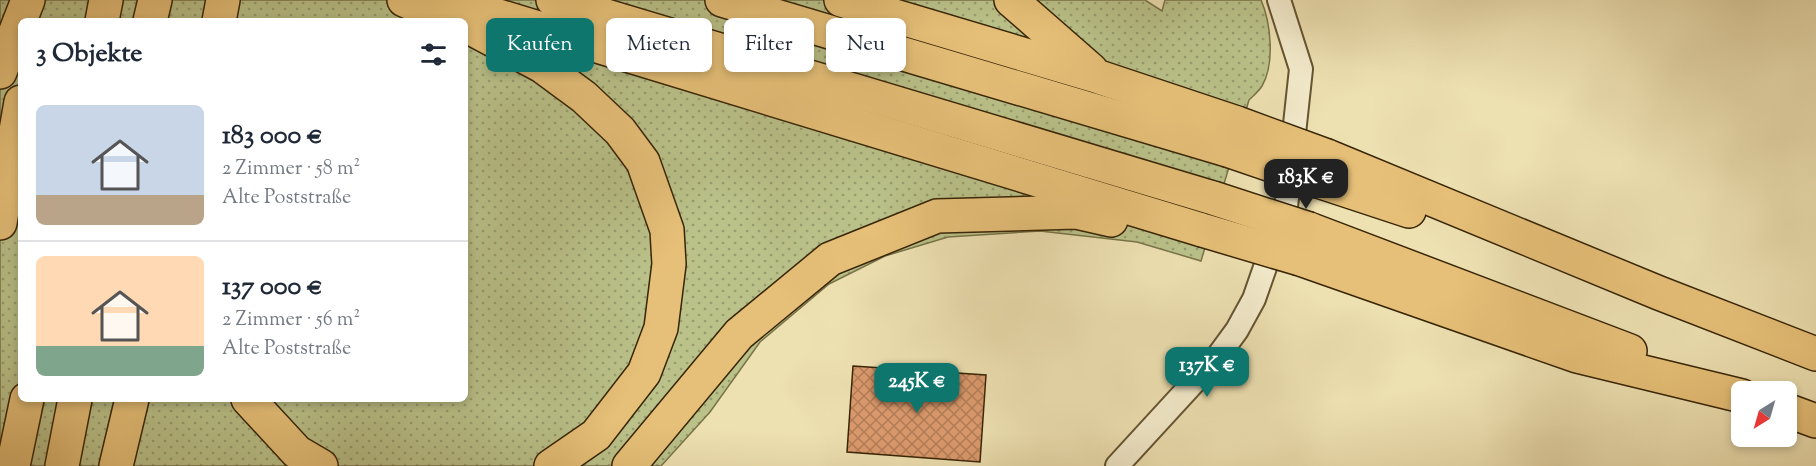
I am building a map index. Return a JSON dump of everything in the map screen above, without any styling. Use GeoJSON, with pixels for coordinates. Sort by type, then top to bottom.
{"type":"FeatureCollection","features":[{"type":"Feature","properties":{"kind":"highway"},"geometry":{"type":"LineString","coordinates":[[21,18],[28,0]]}},
{"type":"Feature","properties":{"kind":"highway"},"geometry":{"type":"LineString","coordinates":[[36,18],[38,0]]}},
{"type":"Feature","properties":{"kind":"highway"},"geometry":{"type":"LineString","coordinates":[[103,18],[106,0]]}},
{"type":"Feature","properties":{"kind":"highway"},"geometry":{"type":"LineString","coordinates":[[151,18],[154,0]]}},
{"type":"Feature","properties":{"kind":"highway"},"geometry":{"type":"LineString","coordinates":[[220,18],[224,0]]}},
{"type":"Feature","properties":{"kind":"highway"},"geometry":{"type":"LineString","coordinates":[[404,0],[447,18]]}},
{"type":"Feature","properties":{"kind":"highway"},"geometry":{"type":"LineString","coordinates":[[446,0],[1201,234]]}},
{"type":"Feature","properties":{"kind":"highway"},"geometry":{"type":"LineString","coordinates":[[553,0],[1213,198],[1305,244],[1577,356],[1731,391]]}},
{"type":"Feature","properties":{"kind":"highway"},"geometry":{"type":"LineString","coordinates":[[722,0],[1232,136]]}},
{"type":"Feature","properties":{"kind":"highway"},"geometry":{"type":"LineString","coordinates":[[841,0],[1099,77],[1232,136],[1659,293],[1816,354]]}},
{"type":"Feature","properties":{"kind":"highway"},"geometry":{"type":"LineString","coordinates":[[1011,0],[1099,77]]}},
{"type":"Feature","properties":{"kind":"highway"},"geometry":{"type":"LineString","coordinates":[[0,72],[18,26]]}},
{"type":"Feature","properties":{"kind":"highway"},"geometry":{"type":"LineString","coordinates":[[468,28],[542,66],[584,97],[620,131],[643,162],[667,230],[669,264],[661,328],[644,373],[596,435],[551,466]]}},
{"type":"Feature","properties":{"kind":"highway"},"geometry":{"type":"LineString","coordinates":[[0,223],[18,119]]}},
{"type":"Feature","properties":{"kind":"highway"},"geometry":{"type":"LineString","coordinates":[[629,466],[739,334],[830,259],[937,216],[1076,213],[1201,234],[1305,244]]}},
{"type":"Feature","properties":{"kind":"highway"},"geometry":{"type":"LineString","coordinates":[[13,466],[26,402]]}},
{"type":"Feature","properties":{"kind":"highway"},"geometry":{"type":"LineString","coordinates":[[62,466],[74,402]]}},
{"type":"Feature","properties":{"kind":"highway"},"geometry":{"type":"LineString","coordinates":[[116,466],[131,402]]}},
{"type":"Feature","properties":{"kind":"highway"},"geometry":{"type":"LineString","coordinates":[[251,402],[297,452],[321,466]]}},
{"type":"Feature","properties":{"kind":"highway"},"geometry":{"type":"LineString","coordinates":[[1797,414],[1816,421]]}},
{"type":"Feature","properties":{"kind":"street"},"geometry":{"type":"LineString","coordinates":[[1117,466],[1218,356],[1237,330],[1254,299],[1286,207],[1301,69],[1279,0]]}},
{"type":"Feature","properties":{"kind":"green space"},"geometry":{"type":"Polygon","coordinates":[[[0,0],[1145,0],[1162,11],[1165,0],[1261,0],[1269,32],[1269,67],[1262,86],[1249,100],[1201,261],[1137,242],[1040,231],[948,237],[885,256],[829,284],[760,342],[710,412],[661,466],[0,466],[0,0]]]}},
{"type":"Feature","properties":{"kind":"building"},"geometry":{"type":"Polygon","coordinates":[[[853,366],[986,375],[980,462],[847,452],[853,366]]]}}]}
